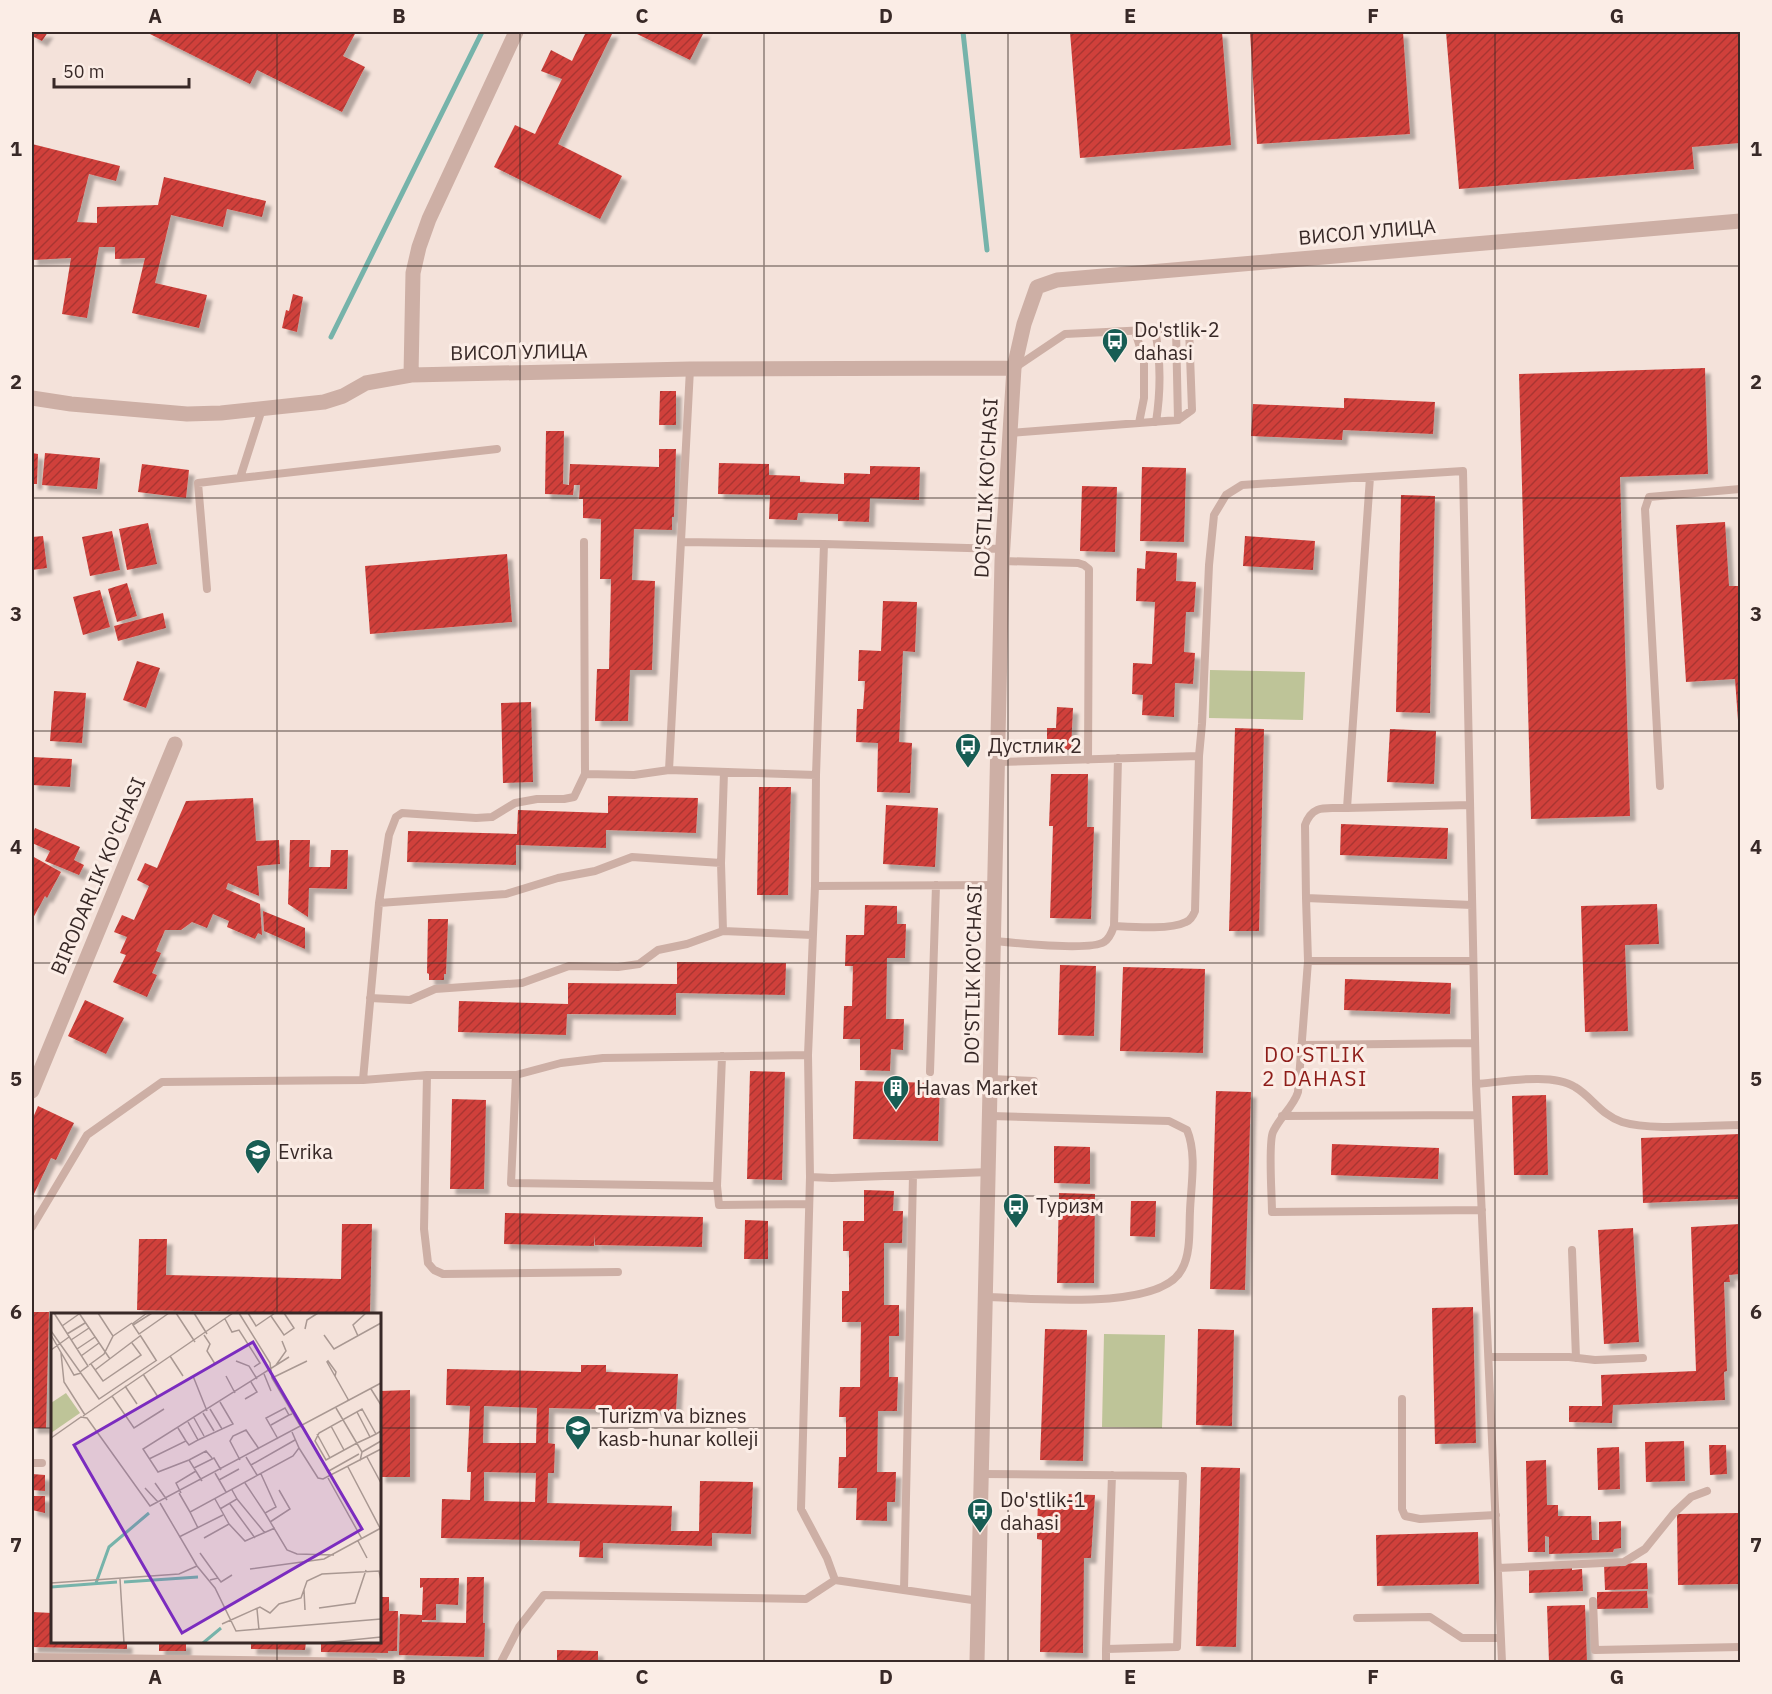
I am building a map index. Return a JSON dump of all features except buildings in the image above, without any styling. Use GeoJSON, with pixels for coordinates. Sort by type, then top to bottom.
{"type":"FeatureCollection","features":[{"type":"Feature","properties":{"kind":"street"},"geometry":{"type":"LineString","coordinates":[[411,375],[413,273],[419,247],[444,186],[516,32]]}},
{"type":"Feature","properties":{"kind":"street","name":"ВИСОЛ УЛИЦА"},"geometry":{"type":"LineString","coordinates":[[1024,324],[1037,287],[1057,280],[1740,221]]}},
{"type":"Feature","properties":{"kind":"street","name":"DO'STLIK KO'CHASI"},"geometry":{"type":"LineString","coordinates":[[977,1662],[1003,555],[1014,368],[1024,324]]}},
{"type":"Feature","properties":{"kind":"street","name":"ВИСОЛ УЛИЦА"},"geometry":{"type":"LineString","coordinates":[[32,398],[187,414],[221,413],[324,402],[343,396],[366,383],[411,375],[690,369],[1014,368]]}},
{"type":"Feature","properties":{"kind":"street","name":"BIRODARLIK KO'CHASI"},"geometry":{"type":"LineString","coordinates":[[32,1091],[176,744]]}},
{"type":"Feature","properties":{"kind":"lane"},"geometry":{"type":"LineString","coordinates":[[1010,433],[1178,420],[1192,410],[1189,328],[1065,334],[1014,368]]}},
{"type":"Feature","properties":{"kind":"lane"},"geometry":{"type":"LineString","coordinates":[[1176,329],[1178,420]]}},
{"type":"Feature","properties":{"kind":"lane"},"geometry":{"type":"LineString","coordinates":[[1155,330],[1160,355],[1161,393],[1156,422]]}},
{"type":"Feature","properties":{"kind":"lane"},"geometry":{"type":"LineString","coordinates":[[1135,331],[1144,360],[1144,398],[1139,423]]}},
{"type":"Feature","properties":{"kind":"lane"},"geometry":{"type":"LineString","coordinates":[[669,770],[690,369]]}},
{"type":"Feature","properties":{"kind":"lane"},"geometry":{"type":"LineString","coordinates":[[240,478],[262,407]]}},
{"type":"Feature","properties":{"kind":"lane"},"geometry":{"type":"LineString","coordinates":[[207,589],[198,483],[497,449]]}},
{"type":"Feature","properties":{"kind":"lane"},"geometry":{"type":"LineString","coordinates":[[1114,926],[1172,926],[1185,923],[1192,918],[1195,911],[1199,756],[1209,565],[1214,515],[1226,495],[1242,485],[1463,471],[1476,1084],[1502,1662]]}},
{"type":"Feature","properties":{"kind":"lane"},"geometry":{"type":"LineString","coordinates":[[1347,808],[1370,477]]}},
{"type":"Feature","properties":{"kind":"lane"},"geometry":{"type":"LineString","coordinates":[[1660,786],[1645,509],[1649,497],[1740,489]]}},
{"type":"Feature","properties":{"kind":"lane"},"geometry":{"type":"LineString","coordinates":[[363,1080],[379,903],[389,835],[396,817],[402,813],[492,817],[515,803],[574,797],[585,774],[584,542]]}},
{"type":"Feature","properties":{"kind":"lane"},"geometry":{"type":"LineString","coordinates":[[682,542],[824,544],[1003,555],[1084,565],[1089,569],[1088,760]]}},
{"type":"Feature","properties":{"kind":"lane"},"geometry":{"type":"LineString","coordinates":[[824,544],[808,1055],[810,1177],[801,1509],[827,1558],[835,1580]]}},
{"type":"Feature","properties":{"kind":"lane"},"geometry":{"type":"LineString","coordinates":[[999,762],[1199,756]]}},
{"type":"Feature","properties":{"kind":"lane"},"geometry":{"type":"LineString","coordinates":[[995,941],[1082,946],[1105,942],[1114,926],[1118,758]]}},
{"type":"Feature","properties":{"kind":"lane"},"geometry":{"type":"LineString","coordinates":[[585,774],[634,775],[669,770],[816,775]]}},
{"type":"Feature","properties":{"kind":"lane"},"geometry":{"type":"LineString","coordinates":[[723,931],[721,863],[724,772]]}},
{"type":"Feature","properties":{"kind":"lane"},"geometry":{"type":"LineString","coordinates":[[1470,805],[1315,809],[1309,814],[1305,825],[1308,961],[1298,1092],[1272,1135],[1272,1212],[1482,1210]]}},
{"type":"Feature","properties":{"kind":"lane"},"geometry":{"type":"LineString","coordinates":[[379,903],[506,894],[558,878],[595,871],[632,857],[721,863]]}},
{"type":"Feature","properties":{"kind":"lane"},"geometry":{"type":"LineString","coordinates":[[930,1072],[936,885]]}},
{"type":"Feature","properties":{"kind":"lane"},"geometry":{"type":"LineString","coordinates":[[815,886],[996,885]]}},
{"type":"Feature","properties":{"kind":"lane"},"geometry":{"type":"LineString","coordinates":[[1306,898],[1472,905]]}},
{"type":"Feature","properties":{"kind":"lane"},"geometry":{"type":"LineString","coordinates":[[370,998],[410,1000],[435,989],[522,983],[569,966],[618,967],[639,964],[658,950],[687,944],[723,931],[812,935]]}},
{"type":"Feature","properties":{"kind":"lane"},"geometry":{"type":"LineString","coordinates":[[1308,961],[1473,961]]}},
{"type":"Feature","properties":{"kind":"lane"},"geometry":{"type":"LineString","coordinates":[[1301,1045],[1475,1043]]}},
{"type":"Feature","properties":{"kind":"lane"},"geometry":{"type":"LineString","coordinates":[[32,1227],[87,1135],[162,1083],[363,1080],[427,1075],[516,1075],[561,1063],[603,1058],[808,1055]]}},
{"type":"Feature","properties":{"kind":"lane"},"geometry":{"type":"LineString","coordinates":[[722,1056],[717,1186],[719,1205],[809,1204]]}},
{"type":"Feature","properties":{"kind":"lane"},"geometry":{"type":"LineString","coordinates":[[427,1075],[424,1229],[428,1263],[434,1270],[443,1274],[618,1272]]}},
{"type":"Feature","properties":{"kind":"lane"},"geometry":{"type":"LineString","coordinates":[[516,1075],[511,1183],[717,1186]]}},
{"type":"Feature","properties":{"kind":"lane"},"geometry":{"type":"LineString","coordinates":[[992,1079],[1034,1081]]}},
{"type":"Feature","properties":{"kind":"lane"},"geometry":{"type":"LineString","coordinates":[[1476,1084],[1546,1079],[1564,1081],[1576,1088],[1598,1109],[1621,1122],[1646,1126],[1740,1125]]}},
{"type":"Feature","properties":{"kind":"lane"},"geometry":{"type":"LineString","coordinates":[[1282,1116],[1477,1114]]}},
{"type":"Feature","properties":{"kind":"lane"},"geometry":{"type":"LineString","coordinates":[[986,1297],[1111,1300],[1158,1290],[1175,1280],[1183,1268],[1187,1251],[1192,1162],[1191,1139],[1187,1130],[1169,1121],[991,1116]]}},
{"type":"Feature","properties":{"kind":"lane"},"geometry":{"type":"LineString","coordinates":[[810,1177],[990,1172]]}},
{"type":"Feature","properties":{"kind":"lane"},"geometry":{"type":"LineString","coordinates":[[904,1590],[913,1175]]}},
{"type":"Feature","properties":{"kind":"lane"},"geometry":{"type":"LineString","coordinates":[[1572,1251],[1576,1358]]}},
{"type":"Feature","properties":{"kind":"lane"},"geometry":{"type":"LineString","coordinates":[[1489,1357],[1595,1360],[1643,1358]]}},
{"type":"Feature","properties":{"kind":"lane"},"geometry":{"type":"LineString","coordinates":[[1402,1399],[1402,1509],[1405,1516],[1420,1519],[1496,1515]]}},
{"type":"Feature","properties":{"kind":"lane"},"geometry":{"type":"LineString","coordinates":[[32,1463],[42,1463]]}},
{"type":"Feature","properties":{"kind":"lane"},"geometry":{"type":"LineString","coordinates":[[982,1474],[1183,1476],[1177,1647],[1106,1649]]}},
{"type":"Feature","properties":{"kind":"lane"},"geometry":{"type":"LineString","coordinates":[[1106,1662],[1112,1475]]}},
{"type":"Feature","properties":{"kind":"lane"},"geometry":{"type":"LineString","coordinates":[[1498,1568],[1624,1562],[1645,1549],[1674,1513],[1691,1497],[1707,1491]]}},
{"type":"Feature","properties":{"kind":"lane"},"geometry":{"type":"LineString","coordinates":[[501,1662],[519,1627],[544,1595],[806,1599],[835,1580],[979,1601]]}},
{"type":"Feature","properties":{"kind":"lane"},"geometry":{"type":"LineString","coordinates":[[1593,1601],[1594,1650],[1740,1647]]}},
{"type":"Feature","properties":{"kind":"lane"},"geometry":{"type":"LineString","coordinates":[[1357,1618],[1430,1617],[1462,1638],[1502,1638]]}},
{"type":"Feature","properties":{"kind":"lane"},"geometry":{"type":"LineString","coordinates":[[32,1657],[374,1662]]}},
{"type":"Feature","properties":{"kind":"green space"},"geometry":{"type":"Polygon","coordinates":[[[1210,670],[1305,672],[1303,720],[1209,718],[1210,670]]]}},
{"type":"Feature","properties":{"kind":"green space"},"geometry":{"type":"Polygon","coordinates":[[[1104,1334],[1165,1335],[1162,1428],[1102,1427],[1104,1334]]]}},
{"type":"Feature","properties":{"kind":"waterway"},"geometry":{"type":"LineString","coordinates":[[331,337],[482,32]]}},
{"type":"Feature","properties":{"kind":"waterway"},"geometry":{"type":"LineString","coordinates":[[963,32],[987,250]]}},
{"type":"Feature","properties":{"kind":"place","name":"Do'stlik-2 dahasi"},"geometry":{"type":"Point","coordinates":[1115,364]}},
{"type":"Feature","properties":{"kind":"place","name":"Дустлик 2"},"geometry":{"type":"Point","coordinates":[968,769]}},
{"type":"Feature","properties":{"kind":"place","name":"Havas Market"},"geometry":{"type":"Point","coordinates":[896,1111]}},
{"type":"Feature","properties":{"kind":"place","name":"Evrika"},"geometry":{"type":"Point","coordinates":[258,1175]}},
{"type":"Feature","properties":{"kind":"place","name":"Туризм"},"geometry":{"type":"Point","coordinates":[1016,1229]}},
{"type":"Feature","properties":{"kind":"place","name":"Turizm va biznes kasb-hunar kolleji"},"geometry":{"type":"Point","coordinates":[578,1451]}},
{"type":"Feature","properties":{"kind":"place","name":"Do'stlik-1 dahasi"},"geometry":{"type":"Point","coordinates":[980,1534]}},
{"type":"Feature","properties":{"kind":"district","name":"DO'STLIK 2 DAHASI"},"geometry":{"type":"Point","coordinates":[1315,1067]}}]}
